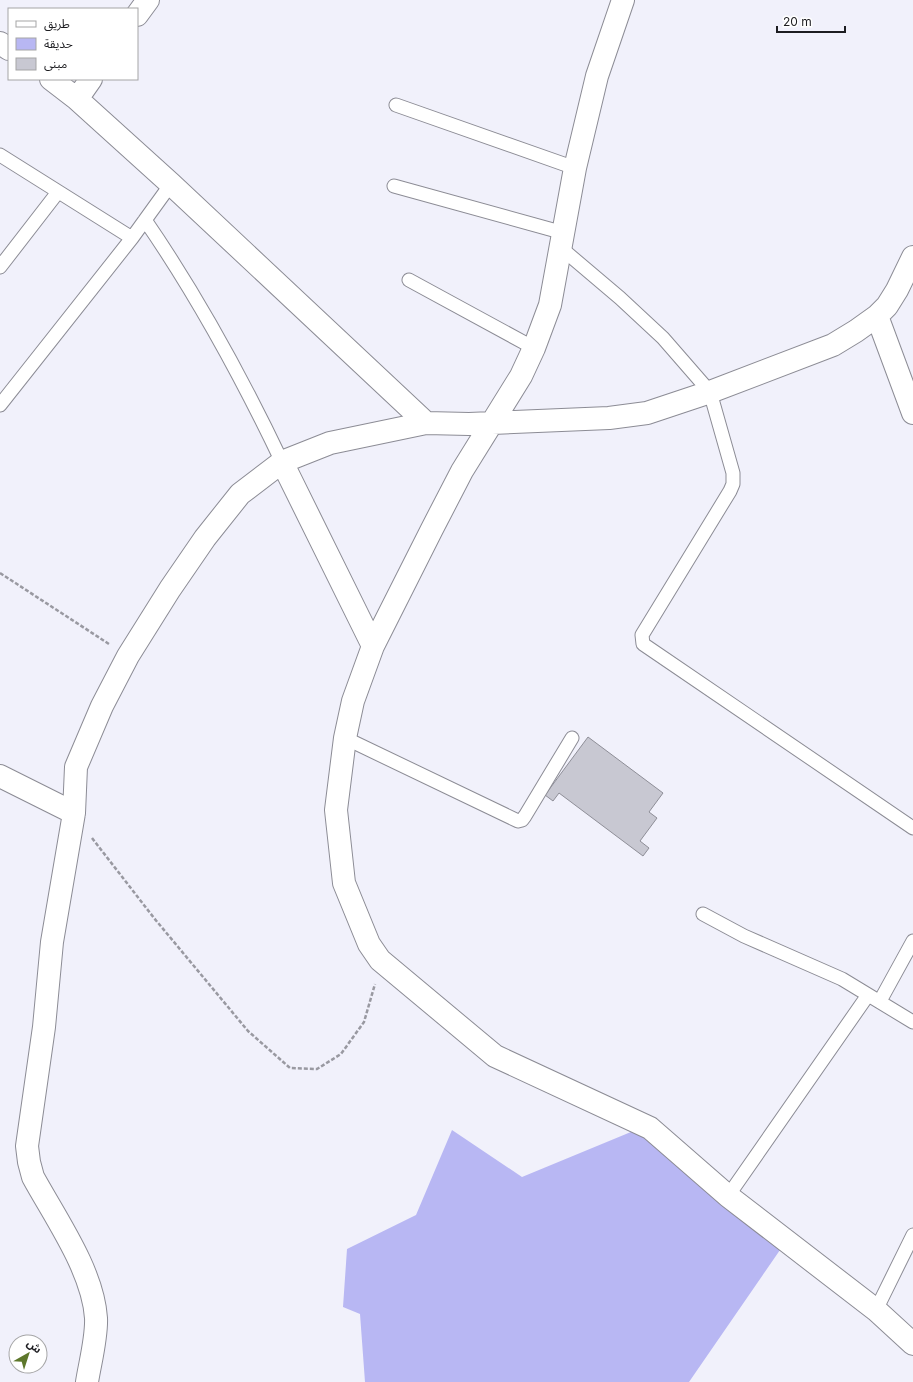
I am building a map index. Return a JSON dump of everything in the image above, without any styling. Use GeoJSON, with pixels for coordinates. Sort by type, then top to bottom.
{"type":"FeatureCollection","features":[{"type":"Feature","properties":{"kind":"street"},"geometry":{"type":"LineString","coordinates":[[138,14],[148,0]]}},
{"type":"Feature","properties":{"kind":"street"},"geometry":{"type":"LineString","coordinates":[[623,0],[597,76],[575,168],[550,305],[534,348],[521,376],[459,478],[373,646],[353,701],[345,738],[336,810],[344,883],[369,944],[380,960],[495,1056],[650,1128],[728,1196],[876,1310],[913,1344]]}},
{"type":"Feature","properties":{"kind":"street"},"geometry":{"type":"LineString","coordinates":[[52,80],[77,99],[171,184],[426,422]]}},
{"type":"Feature","properties":{"kind":"street"},"geometry":{"type":"LineString","coordinates":[[77,99],[90,80]]}},
{"type":"Feature","properties":{"kind":"street"},"geometry":{"type":"LineString","coordinates":[[87,1382],[96,1320],[94,1296],[86,1273],[34,1177],[28,1162],[28,1146],[44,1027],[52,942],[74,813],[76,767],[102,706],[128,656],[170,589],[205,538],[240,494],[282,462],[330,443],[426,422],[469,424],[609,418],[647,413],[710,392],[833,345],[877,316],[887,306],[897,290],[913,257]]}},
{"type":"Feature","properties":{"kind":"street"},"geometry":{"type":"LineString","coordinates":[[877,316],[913,413]]}},
{"type":"Feature","properties":{"kind":"street"},"geometry":{"type":"LineString","coordinates":[[282,462],[373,646]]}},
{"type":"Feature","properties":{"kind":"street"},"geometry":{"type":"LineString","coordinates":[[0,776],[74,813]]}},
{"type":"Feature","properties":{"kind":"lane"},"geometry":{"type":"LineString","coordinates":[[396,105],[575,168]]}},
{"type":"Feature","properties":{"kind":"lane"},"geometry":{"type":"LineString","coordinates":[[0,155],[132,238]]}},
{"type":"Feature","properties":{"kind":"lane"},"geometry":{"type":"LineString","coordinates":[[0,405],[132,238],[171,184]]}},
{"type":"Feature","properties":{"kind":"lane"},"geometry":{"type":"LineString","coordinates":[[394,186],[562,241],[620,298],[664,338],[710,392],[733,473],[733,484],[642,635],[643,644],[913,828]]}},
{"type":"Feature","properties":{"kind":"lane"},"geometry":{"type":"LineString","coordinates":[[0,268],[58,192]]}},
{"type":"Feature","properties":{"kind":"lane"},"geometry":{"type":"LineString","coordinates":[[145,220],[190,287],[218,334],[257,409],[282,462]]}},
{"type":"Feature","properties":{"kind":"lane"},"geometry":{"type":"LineString","coordinates":[[409,280],[534,348]]}},
{"type":"Feature","properties":{"kind":"lane"},"geometry":{"type":"LineString","coordinates":[[345,738],[518,820],[522,820],[572,738]]}},
{"type":"Feature","properties":{"kind":"lane"},"geometry":{"type":"LineString","coordinates":[[703,914],[744,936],[842,979],[913,1022]]}},
{"type":"Feature","properties":{"kind":"lane"},"geometry":{"type":"LineString","coordinates":[[880,1001],[913,942]]}},
{"type":"Feature","properties":{"kind":"lane"},"geometry":{"type":"LineString","coordinates":[[728,1196],[868,995]]}},
{"type":"Feature","properties":{"kind":"lane"},"geometry":{"type":"LineString","coordinates":[[876,1310],[913,1235]]}},
{"type":"Feature","properties":{"kind":"path"},"geometry":{"type":"LineString","coordinates":[[0,573],[128,656]]}},
{"type":"Feature","properties":{"kind":"path"},"geometry":{"type":"LineString","coordinates":[[74,813],[154,918],[248,1031],[290,1068],[317,1069],[342,1054],[364,1022],[372,999],[380,960]]}},
{"type":"Feature","properties":{"kind":"green space"},"geometry":{"type":"Polygon","coordinates":[[[643,1127],[780,1250],[689,1382],[365,1382],[360,1314],[343,1307],[347,1249],[416,1215],[452,1130],[522,1177],[643,1127]]]}},
{"type":"Feature","properties":{"kind":"building"},"geometry":{"type":"Polygon","coordinates":[[[588,737],[663,793],[649,812],[657,818],[640,841],[649,848],[643,856],[559,793],[553,801],[545,795],[588,737]]]}}]}
